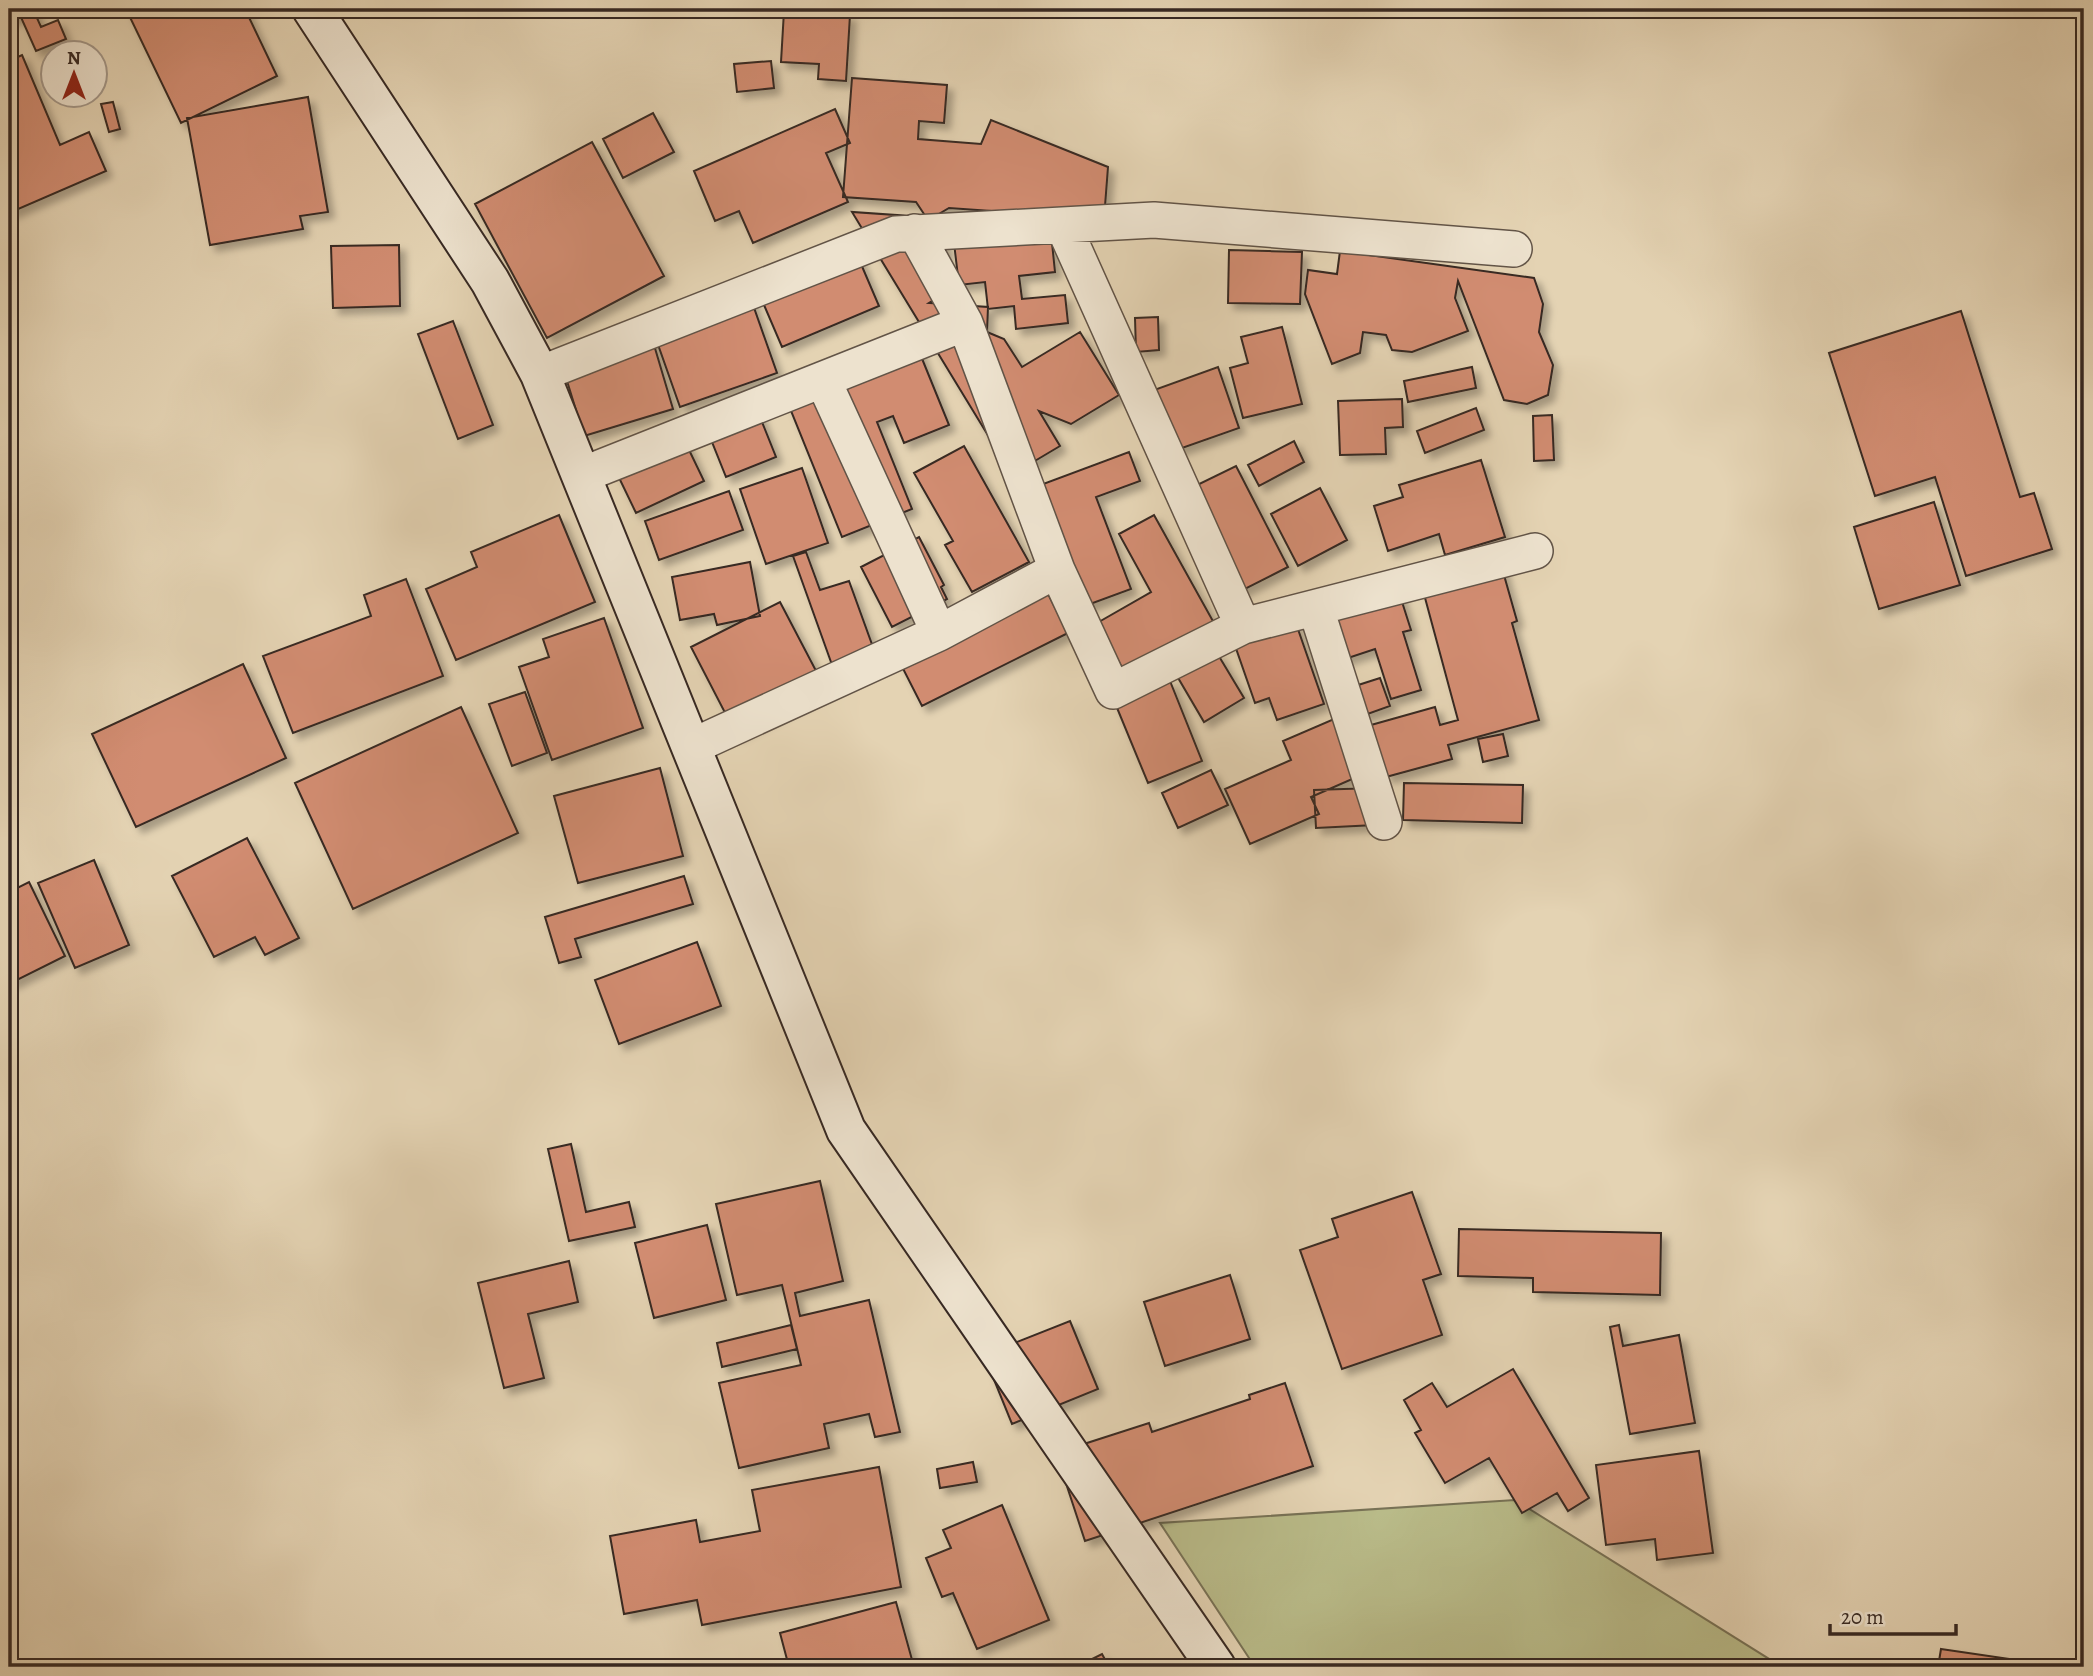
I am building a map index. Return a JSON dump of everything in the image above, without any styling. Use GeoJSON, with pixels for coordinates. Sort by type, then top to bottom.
{"type":"FeatureCollection","features":[{"type":"Feature","properties":{"kind":"street"},"geometry":{"type":"LineString","coordinates":[[312,9],[490,281],[540,374],[846,1130],[1216,1667]]}},
{"type":"Feature","properties":{"kind":"street"},"geometry":{"type":"LineString","coordinates":[[540,374],[896,234],[1154,220],[1514,249]]}},
{"type":"Feature","properties":{"kind":"street"},"geometry":{"type":"LineString","coordinates":[[1063,225],[1243,626]]}},
{"type":"Feature","properties":{"kind":"street"},"geometry":{"type":"LineString","coordinates":[[915,232],[965,323],[1057,570],[1113,691],[1243,626],[1535,551]]}},
{"type":"Feature","properties":{"kind":"street"},"geometry":{"type":"LineString","coordinates":[[582,475],[965,323]]}},
{"type":"Feature","properties":{"kind":"street"},"geometry":{"type":"LineString","coordinates":[[823,380],[939,633]]}},
{"type":"Feature","properties":{"kind":"street"},"geometry":{"type":"LineString","coordinates":[[691,747],[939,633],[1057,570]]}},
{"type":"Feature","properties":{"kind":"street"},"geometry":{"type":"LineString","coordinates":[[1316,608],[1384,822]]}},
{"type":"Feature","properties":{"kind":"green space"},"geometry":{"type":"Polygon","coordinates":[[[1515,1500],[1782,1667],[1255,1667],[1160,1523],[1515,1500]]]}},
{"type":"Feature","properties":{"kind":"building"},"geometry":{"type":"Polygon","coordinates":[[[9,9],[33,9],[41,27],[58,20],[66,38],[38,38],[36,51],[20,15],[9,20],[9,9]]]}},
{"type":"Feature","properties":{"kind":"building"},"geometry":{"type":"Polygon","coordinates":[[[126,9],[245,9],[277,76],[181,123],[126,9]]]}},
{"type":"Feature","properties":{"kind":"building"},"geometry":{"type":"Polygon","coordinates":[[[784,11],[850,15],[846,81],[818,79],[819,64],[781,62],[784,11]]]}},
{"type":"Feature","properties":{"kind":"building"},"geometry":{"type":"Polygon","coordinates":[[[22,55],[38,93],[38,108],[44,108],[60,145],[89,132],[106,171],[9,213],[9,61],[22,55]]]}},
{"type":"Feature","properties":{"kind":"building"},"geometry":{"type":"Polygon","coordinates":[[[771,61],[774,88],[737,92],[734,64],[771,61]]]}},
{"type":"Feature","properties":{"kind":"building"},"geometry":{"type":"Polygon","coordinates":[[[852,78],[947,85],[944,123],[919,121],[918,139],[981,144],[991,120],[1108,167],[1104,219],[949,208],[917,227],[946,244],[945,260],[960,284],[929,303],[988,307],[987,332],[1004,339],[1022,367],[1080,332],[1119,395],[1071,424],[1039,411],[1060,446],[1023,468],[1003,460],[852,212],[926,217],[916,202],[843,197],[852,78]]]}},
{"type":"Feature","properties":{"kind":"building"},"geometry":{"type":"Polygon","coordinates":[[[308,97],[328,212],[300,216],[303,229],[210,245],[187,118],[308,97]]]}},
{"type":"Feature","properties":{"kind":"building"},"geometry":{"type":"Polygon","coordinates":[[[113,102],[120,129],[109,132],[102,108],[108,108],[108,103],[113,102]]]}},
{"type":"Feature","properties":{"kind":"building"},"geometry":{"type":"Polygon","coordinates":[[[835,109],[850,143],[826,153],[848,202],[753,243],[739,211],[715,221],[694,171],[835,109]]]}},
{"type":"Feature","properties":{"kind":"building"},"geometry":{"type":"Polygon","coordinates":[[[653,113],[674,152],[623,178],[603,139],[653,113]]]}},
{"type":"Feature","properties":{"kind":"building"},"geometry":{"type":"Polygon","coordinates":[[[592,142],[664,276],[547,338],[475,204],[592,142]]]}},
{"type":"Feature","properties":{"kind":"building"},"geometry":{"type":"Polygon","coordinates":[[[1051,233],[1055,272],[1019,276],[1022,299],[1065,295],[1068,323],[1016,329],[1014,306],[988,309],[985,282],[959,285],[954,243],[1051,233]]]}},
{"type":"Feature","properties":{"kind":"building"},"geometry":{"type":"Polygon","coordinates":[[[399,245],[400,306],[333,308],[331,246],[399,245]]]}},
{"type":"Feature","properties":{"kind":"building"},"geometry":{"type":"Polygon","coordinates":[[[855,250],[879,306],[782,347],[758,291],[855,250]]]}},
{"type":"Feature","properties":{"kind":"building"},"geometry":{"type":"Polygon","coordinates":[[[1229,250],[1302,252],[1300,304],[1228,303],[1229,250]]]}},
{"type":"Feature","properties":{"kind":"building"},"geometry":{"type":"Polygon","coordinates":[[[1340,251],[1534,278],[1543,304],[1539,332],[1553,365],[1548,395],[1527,404],[1504,400],[1458,281],[1455,298],[1468,331],[1412,352],[1392,350],[1386,335],[1363,332],[1360,353],[1332,364],[1305,294],[1308,270],[1337,274],[1340,251]]]}},
{"type":"Feature","properties":{"kind":"building"},"geometry":{"type":"Polygon","coordinates":[[[746,285],[777,373],[680,407],[649,319],[746,285]]]}},
{"type":"Feature","properties":{"kind":"building"},"geometry":{"type":"Polygon","coordinates":[[[1961,311],[2020,497],[2034,493],[2052,549],[1966,576],[1935,477],[1875,496],[1829,353],[1961,311]]]}},
{"type":"Feature","properties":{"kind":"building"},"geometry":{"type":"Polygon","coordinates":[[[1158,317],[1159,350],[1136,352],[1135,318],[1158,317]]]}},
{"type":"Feature","properties":{"kind":"building"},"geometry":{"type":"Polygon","coordinates":[[[453,321],[493,425],[458,439],[418,334],[453,321]]]}},
{"type":"Feature","properties":{"kind":"building"},"geometry":{"type":"Polygon","coordinates":[[[1282,327],[1302,404],[1243,418],[1230,368],[1248,363],[1241,337],[1282,327]]]}},
{"type":"Feature","properties":{"kind":"building"},"geometry":{"type":"Polygon","coordinates":[[[649,328],[673,409],[584,436],[559,355],[649,328]]]}},
{"type":"Feature","properties":{"kind":"building"},"geometry":{"type":"Polygon","coordinates":[[[912,334],[949,425],[904,443],[893,416],[877,422],[912,509],[842,537],[779,381],[912,334]]]}},
{"type":"Feature","properties":{"kind":"building"},"geometry":{"type":"Polygon","coordinates":[[[1218,367],[1239,428],[1165,454],[1143,394],[1218,367]]]}},
{"type":"Feature","properties":{"kind":"building"},"geometry":{"type":"Polygon","coordinates":[[[1472,367],[1476,388],[1408,402],[1404,381],[1472,367]]]}},
{"type":"Feature","properties":{"kind":"building"},"geometry":{"type":"Polygon","coordinates":[[[1402,399],[1403,427],[1385,428],[1386,454],[1340,455],[1338,401],[1402,399]]]}},
{"type":"Feature","properties":{"kind":"building"},"geometry":{"type":"Polygon","coordinates":[[[756,407],[776,457],[726,477],[706,427],[756,407]]]}},
{"type":"Feature","properties":{"kind":"building"},"geometry":{"type":"Polygon","coordinates":[[[1476,408],[1484,430],[1425,453],[1417,431],[1476,408]]]}},
{"type":"Feature","properties":{"kind":"building"},"geometry":{"type":"Polygon","coordinates":[[[1552,415],[1554,460],[1534,461],[1533,416],[1552,415]]]}},
{"type":"Feature","properties":{"kind":"building"},"geometry":{"type":"Polygon","coordinates":[[[678,427],[704,481],[636,513],[610,459],[678,427]]]}},
{"type":"Feature","properties":{"kind":"building"},"geometry":{"type":"Polygon","coordinates":[[[1294,441],[1304,462],[1259,486],[1248,465],[1294,441]]]}},
{"type":"Feature","properties":{"kind":"building"},"geometry":{"type":"Polygon","coordinates":[[[964,446],[1029,562],[972,592],[945,545],[953,541],[914,473],[964,446]]]}},
{"type":"Feature","properties":{"kind":"building"},"geometry":{"type":"Polygon","coordinates":[[[1129,452],[1140,481],[1096,497],[1131,589],[1082,607],[1027,490],[1129,452]]]}},
{"type":"Feature","properties":{"kind":"building"},"geometry":{"type":"Polygon","coordinates":[[[1481,460],[1505,537],[1445,555],[1439,534],[1388,551],[1374,506],[1403,497],[1399,485],[1481,460]]]}},
{"type":"Feature","properties":{"kind":"building"},"geometry":{"type":"Polygon","coordinates":[[[1236,466],[1288,567],[1237,593],[1191,488],[1236,466]]]}},
{"type":"Feature","properties":{"kind":"building"},"geometry":{"type":"Polygon","coordinates":[[[802,468],[828,543],[766,564],[740,489],[802,468]]]}},
{"type":"Feature","properties":{"kind":"building"},"geometry":{"type":"Polygon","coordinates":[[[1320,488],[1347,540],[1298,566],[1271,514],[1320,488]]]}},
{"type":"Feature","properties":{"kind":"building"},"geometry":{"type":"Polygon","coordinates":[[[729,491],[743,530],[659,560],[645,521],[729,491]]]}},
{"type":"Feature","properties":{"kind":"building"},"geometry":{"type":"Polygon","coordinates":[[[1934,502],[1960,585],[1879,609],[1854,527],[1934,502]]]}},
{"type":"Feature","properties":{"kind":"building"},"geometry":{"type":"Polygon","coordinates":[[[559,515],[595,602],[456,660],[426,589],[477,567],[471,552],[559,515]]]}},
{"type":"Feature","properties":{"kind":"building"},"geometry":{"type":"Polygon","coordinates":[[[1154,515],[1219,632],[1125,673],[1097,623],[1151,592],[1119,534],[1154,515]]]}},
{"type":"Feature","properties":{"kind":"building"},"geometry":{"type":"Polygon","coordinates":[[[919,537],[944,585],[941,587],[947,599],[892,627],[861,567],[919,537]]]}},
{"type":"Feature","properties":{"kind":"building"},"geometry":{"type":"Polygon","coordinates":[[[806,552],[820,590],[849,581],[878,661],[836,676],[793,556],[806,552]]]}},
{"type":"Feature","properties":{"kind":"building"},"geometry":{"type":"Polygon","coordinates":[[[1500,561],[1517,621],[1512,623],[1539,720],[1448,745],[1452,759],[1386,777],[1371,725],[1435,707],[1440,725],[1458,720],[1421,583],[1500,561]]]}},
{"type":"Feature","properties":{"kind":"building"},"geometry":{"type":"Polygon","coordinates":[[[750,562],[760,616],[717,625],[714,614],[680,620],[672,577],[750,562]]]}},
{"type":"Feature","properties":{"kind":"building"},"geometry":{"type":"Polygon","coordinates":[[[1039,576],[1068,633],[922,706],[892,647],[1039,576]]]}},
{"type":"Feature","properties":{"kind":"building"},"geometry":{"type":"Polygon","coordinates":[[[406,579],[443,676],[293,733],[263,656],[371,616],[364,595],[406,579]]]}},
{"type":"Feature","properties":{"kind":"building"},"geometry":{"type":"Polygon","coordinates":[[[1396,583],[1411,630],[1403,632],[1421,690],[1391,699],[1375,649],[1342,660],[1325,606],[1396,583]]]}},
{"type":"Feature","properties":{"kind":"building"},"geometry":{"type":"Polygon","coordinates":[[[780,602],[825,688],[736,734],[691,647],[780,602]]]}},
{"type":"Feature","properties":{"kind":"building"},"geometry":{"type":"Polygon","coordinates":[[[1292,612],[1324,704],[1277,720],[1269,698],[1255,703],[1231,634],[1292,612]]]}},
{"type":"Feature","properties":{"kind":"building"},"geometry":{"type":"Polygon","coordinates":[[[604,618],[643,728],[552,760],[519,667],[549,657],[543,639],[604,618]]]}},
{"type":"Feature","properties":{"kind":"building"},"geometry":{"type":"Polygon","coordinates":[[[1217,653],[1244,698],[1204,722],[1177,676],[1217,653]]]}},
{"type":"Feature","properties":{"kind":"building"},"geometry":{"type":"Polygon","coordinates":[[[243,664],[286,758],[136,827],[92,734],[243,664]]]}},
{"type":"Feature","properties":{"kind":"building"},"geometry":{"type":"Polygon","coordinates":[[[1380,678],[1390,706],[1362,716],[1352,687],[1380,678]]]}},
{"type":"Feature","properties":{"kind":"building"},"geometry":{"type":"Polygon","coordinates":[[[1170,681],[1202,761],[1148,783],[1115,703],[1170,681]]]}},
{"type":"Feature","properties":{"kind":"building"},"geometry":{"type":"Polygon","coordinates":[[[525,692],[547,753],[512,766],[489,704],[525,692]]]}},
{"type":"Feature","properties":{"kind":"building"},"geometry":{"type":"Polygon","coordinates":[[[461,707],[518,833],[353,909],[295,783],[461,707]]]}},
{"type":"Feature","properties":{"kind":"building"},"geometry":{"type":"Polygon","coordinates":[[[1341,716],[1366,773],[1311,797],[1319,814],[1250,844],[1225,789],[1291,760],[1283,741],[1341,716]]]}},
{"type":"Feature","properties":{"kind":"building"},"geometry":{"type":"Polygon","coordinates":[[[1503,734],[1508,756],[1483,762],[1478,739],[1503,734]]]}},
{"type":"Feature","properties":{"kind":"building"},"geometry":{"type":"Polygon","coordinates":[[[660,768],[683,856],[578,883],[554,796],[660,768]]]}},
{"type":"Feature","properties":{"kind":"building"},"geometry":{"type":"Polygon","coordinates":[[[1211,770],[1228,805],[1178,828],[1162,793],[1211,770]]]}},
{"type":"Feature","properties":{"kind":"building"},"geometry":{"type":"Polygon","coordinates":[[[1404,783],[1523,785],[1522,823],[1403,820],[1404,783]]]}},
{"type":"Feature","properties":{"kind":"building"},"geometry":{"type":"Polygon","coordinates":[[[1374,788],[1375,825],[1316,828],[1314,790],[1374,788]]]}},
{"type":"Feature","properties":{"kind":"building"},"geometry":{"type":"Polygon","coordinates":[[[247,838],[299,938],[265,955],[255,937],[214,957],[172,876],[247,838]]]}},
{"type":"Feature","properties":{"kind":"building"},"geometry":{"type":"Polygon","coordinates":[[[94,860],[129,945],[75,968],[38,883],[94,860]]]}},
{"type":"Feature","properties":{"kind":"building"},"geometry":{"type":"Polygon","coordinates":[[[684,876],[693,904],[575,939],[581,957],[559,963],[545,917],[684,876]]]}},
{"type":"Feature","properties":{"kind":"building"},"geometry":{"type":"Polygon","coordinates":[[[29,882],[65,956],[9,984],[9,892],[29,882]]]}},
{"type":"Feature","properties":{"kind":"building"},"geometry":{"type":"Polygon","coordinates":[[[697,942],[721,1006],[619,1044],[595,980],[697,942]]]}},
{"type":"Feature","properties":{"kind":"building"},"geometry":{"type":"Polygon","coordinates":[[[571,1144],[586,1212],[629,1202],[635,1227],[569,1241],[548,1149],[571,1144]]]}},
{"type":"Feature","properties":{"kind":"building"},"geometry":{"type":"Polygon","coordinates":[[[820,1181],[843,1281],[795,1293],[800,1316],[869,1300],[900,1432],[875,1437],[869,1414],[824,1424],[829,1448],[739,1468],[719,1383],[801,1365],[782,1285],[737,1295],[716,1204],[820,1181]]]}},
{"type":"Feature","properties":{"kind":"building"},"geometry":{"type":"Polygon","coordinates":[[[1412,1192],[1441,1274],[1423,1280],[1442,1335],[1342,1369],[1300,1250],[1338,1237],[1332,1219],[1412,1192]]]}},
{"type":"Feature","properties":{"kind":"building"},"geometry":{"type":"Polygon","coordinates":[[[707,1225],[726,1300],[654,1318],[635,1243],[707,1225]]]}},
{"type":"Feature","properties":{"kind":"building"},"geometry":{"type":"Polygon","coordinates":[[[1459,1229],[1661,1233],[1660,1295],[1533,1292],[1533,1278],[1458,1276],[1459,1229]]]}},
{"type":"Feature","properties":{"kind":"building"},"geometry":{"type":"Polygon","coordinates":[[[569,1261],[578,1302],[528,1314],[544,1378],[504,1388],[478,1283],[569,1261]]]}},
{"type":"Feature","properties":{"kind":"building"},"geometry":{"type":"Polygon","coordinates":[[[1230,1275],[1250,1339],[1165,1366],[1144,1302],[1230,1275]]]}},
{"type":"Feature","properties":{"kind":"building"},"geometry":{"type":"Polygon","coordinates":[[[1070,1321],[1098,1389],[1012,1424],[984,1355],[1070,1321]]]}},
{"type":"Feature","properties":{"kind":"building"},"geometry":{"type":"Polygon","coordinates":[[[791,1325],[797,1349],[722,1367],[717,1343],[791,1325]]]}},
{"type":"Feature","properties":{"kind":"building"},"geometry":{"type":"Polygon","coordinates":[[[1619,1325],[1623,1346],[1679,1335],[1695,1423],[1630,1434],[1610,1327],[1619,1325]]]}},
{"type":"Feature","properties":{"kind":"building"},"geometry":{"type":"Polygon","coordinates":[[[1513,1369],[1589,1498],[1568,1511],[1557,1493],[1522,1513],[1489,1458],[1445,1483],[1415,1433],[1421,1430],[1404,1400],[1432,1383],[1447,1407],[1513,1369]]]}},
{"type":"Feature","properties":{"kind":"building"},"geometry":{"type":"Polygon","coordinates":[[[1285,1383],[1313,1466],[1085,1541],[1056,1453],[1149,1423],[1152,1432],[1250,1399],[1249,1395],[1285,1383]]]}},
{"type":"Feature","properties":{"kind":"building"},"geometry":{"type":"Polygon","coordinates":[[[1699,1451],[1713,1553],[1657,1560],[1655,1539],[1606,1545],[1596,1465],[1699,1451]]]}},
{"type":"Feature","properties":{"kind":"building"},"geometry":{"type":"Polygon","coordinates":[[[973,1462],[977,1482],[940,1488],[937,1469],[973,1462]]]}},
{"type":"Feature","properties":{"kind":"building"},"geometry":{"type":"Polygon","coordinates":[[[879,1467],[901,1587],[702,1625],[697,1600],[624,1614],[610,1536],[696,1520],[700,1542],[760,1531],[752,1490],[879,1467]]]}},
{"type":"Feature","properties":{"kind":"building"},"geometry":{"type":"Polygon","coordinates":[[[1002,1505],[1049,1620],[977,1649],[953,1593],[942,1597],[926,1558],[951,1548],[943,1530],[1002,1505]]]}},
{"type":"Feature","properties":{"kind":"building"},"geometry":{"type":"Polygon","coordinates":[[[896,1602],[914,1667],[789,1667],[780,1633],[896,1602]]]}},
{"type":"Feature","properties":{"kind":"building"},"geometry":{"type":"Polygon","coordinates":[[[1941,1649],[2064,1667],[1938,1667],[1941,1649]]]}},
{"type":"Feature","properties":{"kind":"building"},"geometry":{"type":"Polygon","coordinates":[[[1102,1654],[1109,1667],[1076,1667],[1102,1654]]]}}]}
